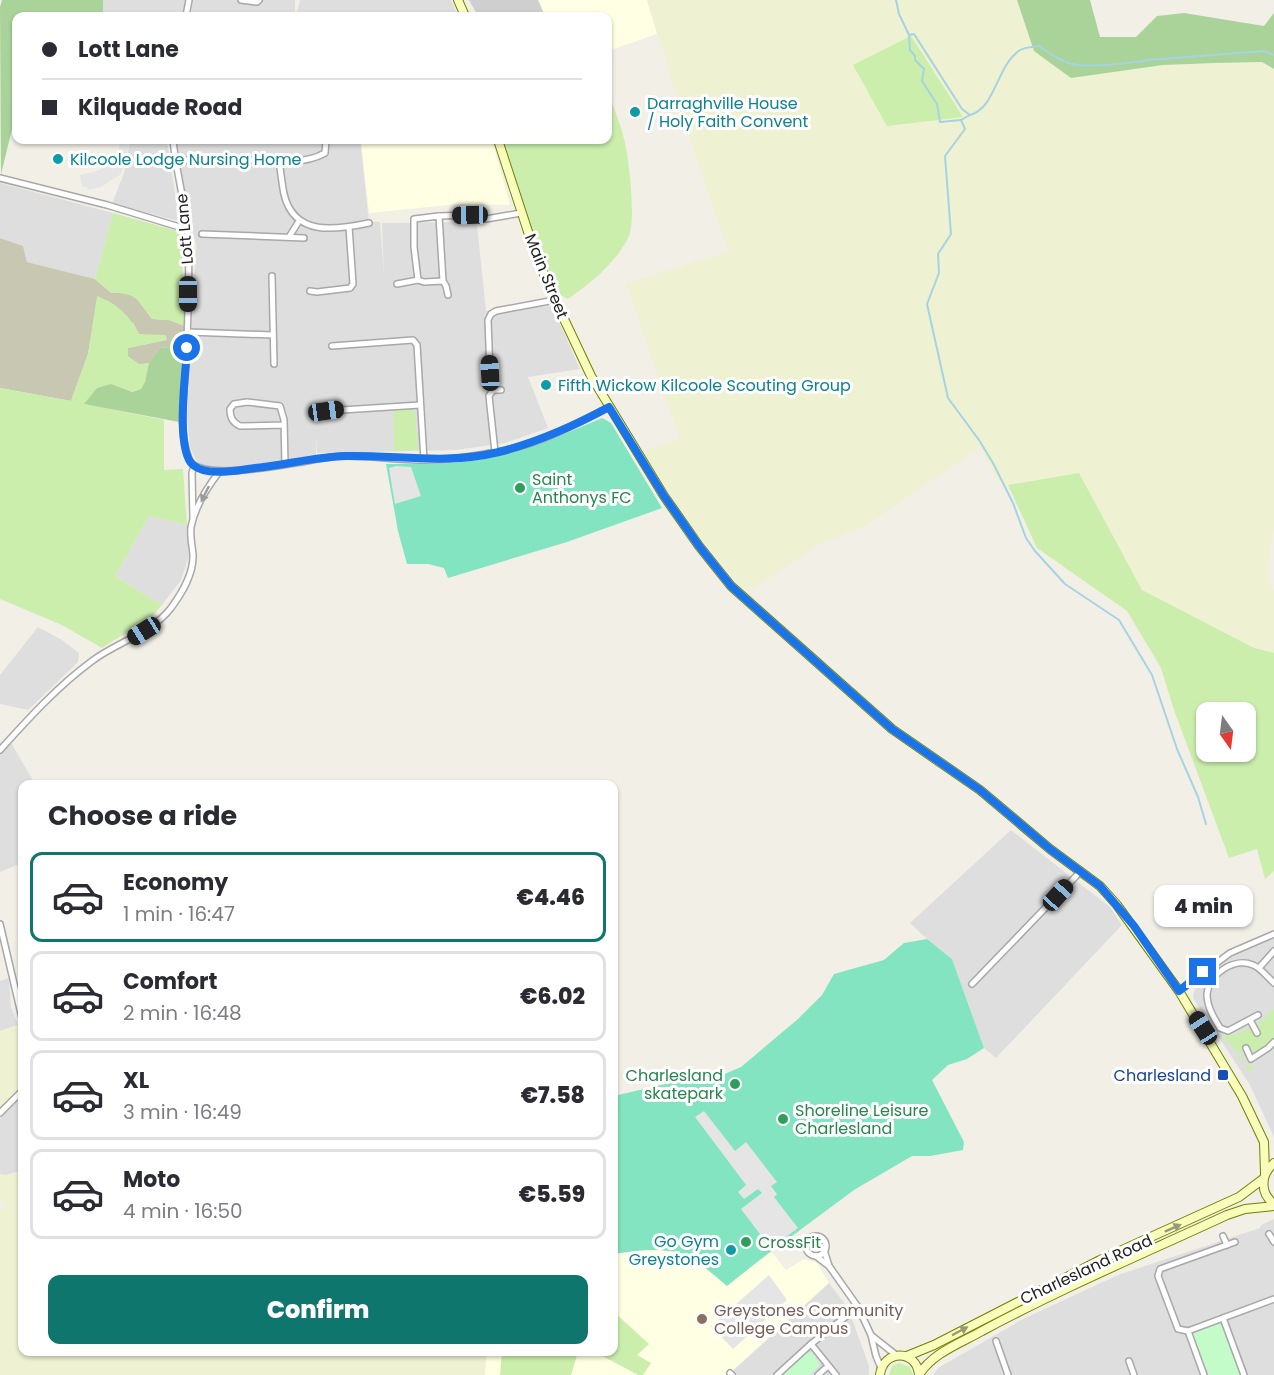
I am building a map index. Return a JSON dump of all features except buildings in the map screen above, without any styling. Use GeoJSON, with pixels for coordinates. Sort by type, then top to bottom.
{"type":"FeatureCollection","features":[{"type":"Feature","properties":{"kind":"main road","name":"Main Street"},"geometry":{"type":"LineString","coordinates":[[499,144],[536,256],[555,300],[609,407],[664,496],[699,546],[731,586],[892,729],[980,790],[1050,849],[1100,886],[1118,905],[1179,991],[1237,1087],[1264,1142]]}},
{"type":"Feature","properties":{"kind":"main road"},"geometry":{"type":"LineString","coordinates":[[1264,1142],[1274,1148]]}},
{"type":"Feature","properties":{"kind":"main road"},"geometry":{"type":"LineString","coordinates":[[1264,1142],[1265,1194],[1274,1205]]}},
{"type":"Feature","properties":{"kind":"main road","name":"Charlesland Road"},"geometry":{"type":"LineString","coordinates":[[907,1356],[934,1345],[1100,1260],[1239,1197],[1264,1176],[1274,1163]]}},
{"type":"Feature","properties":{"kind":"main road","name":"Charlesland Road"},"geometry":{"type":"LineString","coordinates":[[919,1375],[925,1365],[948,1350],[1048,1297],[1227,1215],[1245,1209],[1274,1205]]}},
{"type":"Feature","properties":{"kind":"main road"},"geometry":{"type":"LineString","coordinates":[[880,1373],[888,1359],[896,1355],[907,1356],[916,1363],[919,1375]]}},
{"type":"Feature","properties":{"kind":"street"},"geometry":{"type":"LineString","coordinates":[[241,0],[257,2],[260,0]]}},
{"type":"Feature","properties":{"kind":"street","name":"Lott Lane"},"geometry":{"type":"LineString","coordinates":[[173,144],[188,236],[188,332],[182,402],[185,440],[189,461],[194,466]]}},
{"type":"Feature","properties":{"kind":"street"},"geometry":{"type":"LineString","coordinates":[[175,161],[224,158],[279,162],[319,157],[325,153],[326,144]]}},
{"type":"Feature","properties":{"kind":"street"},"geometry":{"type":"LineString","coordinates":[[279,162],[284,196],[299,221],[321,228],[349,227],[369,223]]}},
{"type":"Feature","properties":{"kind":"street"},"geometry":{"type":"LineString","coordinates":[[0,178],[124,210],[186,229]]}},
{"type":"Feature","properties":{"kind":"street"},"geometry":{"type":"LineString","coordinates":[[418,280],[414,219],[470,215],[486,219],[521,213]]}},
{"type":"Feature","properties":{"kind":"street"},"geometry":{"type":"LineString","coordinates":[[439,216],[443,281],[448,295]]}},
{"type":"Feature","properties":{"kind":"street"},"geometry":{"type":"LineString","coordinates":[[290,237],[299,221]]}},
{"type":"Feature","properties":{"kind":"street"},"geometry":{"type":"LineString","coordinates":[[310,291],[350,288],[353,284],[349,227]]}},
{"type":"Feature","properties":{"kind":"street"},"geometry":{"type":"LineString","coordinates":[[202,234],[304,238]]}},
{"type":"Feature","properties":{"kind":"street"},"geometry":{"type":"LineString","coordinates":[[272,276],[274,364]]}},
{"type":"Feature","properties":{"kind":"street"},"geometry":{"type":"LineString","coordinates":[[396,284],[418,280],[436,283],[443,281]]}},
{"type":"Feature","properties":{"kind":"street"},"geometry":{"type":"LineString","coordinates":[[490,373],[488,320],[491,314],[496,311],[555,300]]}},
{"type":"Feature","properties":{"kind":"street"},"geometry":{"type":"LineString","coordinates":[[188,332],[273,335]]}},
{"type":"Feature","properties":{"kind":"street"},"geometry":{"type":"LineString","coordinates":[[332,346],[413,340],[417,345],[418,354],[424,460]]}},
{"type":"Feature","properties":{"kind":"street"},"geometry":{"type":"LineString","coordinates":[[495,452],[489,396],[493,390],[501,390]]}},
{"type":"Feature","properties":{"kind":"street"},"geometry":{"type":"LineString","coordinates":[[283,425],[240,426],[231,418],[230,409],[234,404],[240,403],[280,406],[282,411],[283,425],[285,464]]}},
{"type":"Feature","properties":{"kind":"street"},"geometry":{"type":"LineString","coordinates":[[326,411],[420,405]]}},
{"type":"Feature","properties":{"kind":"street"},"geometry":{"type":"LineString","coordinates":[[193,520],[192,473],[194,466],[204,470],[220,471],[327,457],[424,460],[459,458],[495,452],[568,429],[609,407]]}},
{"type":"Feature","properties":{"kind":"street"},"geometry":{"type":"LineString","coordinates":[[0,750],[53,695],[93,660],[137,635],[166,615],[191,573],[193,520],[211,483],[220,471]]}},
{"type":"Feature","properties":{"kind":"street"},"geometry":{"type":"LineString","coordinates":[[972,984],[1081,871]]}},
{"type":"Feature","properties":{"kind":"street"},"geometry":{"type":"LineString","coordinates":[[0,924],[18,1001]]}},
{"type":"Feature","properties":{"kind":"street"},"geometry":{"type":"LineString","coordinates":[[1179,991],[1230,953],[1274,934]]}},
{"type":"Feature","properties":{"kind":"street"},"geometry":{"type":"LineString","coordinates":[[1259,968],[1274,951]]}},
{"type":"Feature","properties":{"kind":"street"},"geometry":{"type":"LineString","coordinates":[[1258,1016],[1228,1031],[1221,1029],[1208,1004],[1207,992],[1211,982],[1227,967],[1250,963],[1259,968],[1274,983]]}},
{"type":"Feature","properties":{"kind":"street"},"geometry":{"type":"LineString","coordinates":[[1250,1020],[1257,1033]]}},
{"type":"Feature","properties":{"kind":"street"},"geometry":{"type":"LineString","coordinates":[[1246,1048],[1251,1059],[1274,1042]]}},
{"type":"Feature","properties":{"kind":"street"},"geometry":{"type":"LineString","coordinates":[[0,1113],[18,1095]]}},
{"type":"Feature","properties":{"kind":"street"},"geometry":{"type":"LineString","coordinates":[[1269,1234],[1274,1242]]}},
{"type":"Feature","properties":{"kind":"street"},"geometry":{"type":"LineString","coordinates":[[829,1266],[810,1254],[806,1248],[811,1238],[817,1236],[822,1239],[829,1266],[858,1308],[871,1335],[880,1373]]}},
{"type":"Feature","properties":{"kind":"street"},"geometry":{"type":"LineString","coordinates":[[1223,1236],[1227,1245]]}},
{"type":"Feature","properties":{"kind":"street"},"geometry":{"type":"LineString","coordinates":[[1235,1242],[1160,1269],[1158,1276],[1178,1329],[1188,1331],[1274,1299]]}},
{"type":"Feature","properties":{"kind":"street"},"geometry":{"type":"LineString","coordinates":[[816,1256],[824,1250]]}},
{"type":"Feature","properties":{"kind":"street"},"geometry":{"type":"LineString","coordinates":[[777,1375],[811,1344],[858,1308]]}},
{"type":"Feature","properties":{"kind":"street"},"geometry":{"type":"LineString","coordinates":[[1223,1318],[1244,1375]]}},
{"type":"Feature","properties":{"kind":"street"},"geometry":{"type":"LineString","coordinates":[[1188,1331],[1204,1375]]}},
{"type":"Feature","properties":{"kind":"street"},"geometry":{"type":"LineString","coordinates":[[871,1335],[896,1355]]}},
{"type":"Feature","properties":{"kind":"street"},"geometry":{"type":"LineString","coordinates":[[996,1341],[1008,1375]]}},
{"type":"Feature","properties":{"kind":"street"},"geometry":{"type":"LineString","coordinates":[[811,1344],[836,1375]]}},
{"type":"Feature","properties":{"kind":"street"},"geometry":{"type":"LineString","coordinates":[[1129,1361],[1134,1375]]}},
{"type":"Feature","properties":{"kind":"street"},"geometry":{"type":"LineString","coordinates":[[818,1375],[828,1366]]}},
{"type":"Feature","properties":{"kind":"shaded area"},"geometry":{"type":"Polygon","coordinates":[[[103,0],[185,0],[183,12],[103,12],[103,0]]]}},
{"type":"Feature","properties":{"kind":"shaded area"},"geometry":{"type":"Polygon","coordinates":[[[193,0],[295,0],[295,12],[192,12],[193,0]]]}},
{"type":"Feature","properties":{"kind":"shaded area"},"geometry":{"type":"Polygon","coordinates":[[[300,0],[451,0],[456,12],[297,12],[300,0]]]}},
{"type":"Feature","properties":{"kind":"shaded area"},"geometry":{"type":"Polygon","coordinates":[[[469,0],[538,0],[543,12],[476,12],[469,0]]]}},
{"type":"Feature","properties":{"kind":"shaded area"},"geometry":{"type":"Polygon","coordinates":[[[538,0],[647,0],[657,34],[612,50],[612,12],[543,12],[538,0]]]}},
{"type":"Feature","properties":{"kind":"shaded area"},"geometry":{"type":"Polygon","coordinates":[[[647,0],[1017,0],[1034,51],[1071,78],[1163,65],[1262,62],[1274,69],[1274,522],[1267,577],[1274,592],[1274,653],[1254,648],[1142,590],[1079,473],[1002,488],[980,447],[864,527],[819,544],[746,593],[695,531],[642,452],[680,439],[626,284],[729,251],[703,180],[647,0]]]}},
{"type":"Feature","properties":{"kind":"shaded area"},"geometry":{"type":"Polygon","coordinates":[[[120,144],[129,145],[121,174],[101,187],[87,190],[87,187],[82,187],[80,175],[104,168],[107,163],[116,165],[120,144]]]}},
{"type":"Feature","properties":{"kind":"shaded area"},"geometry":{"type":"Polygon","coordinates":[[[129,144],[168,144],[179,221],[112,204],[124,173],[129,144]]]}},
{"type":"Feature","properties":{"kind":"shaded area"},"geometry":{"type":"Polygon","coordinates":[[[177,144],[360,144],[369,222],[380,222],[384,275],[382,223],[469,222],[477,225],[486,311],[552,306],[580,369],[528,377],[548,428],[505,443],[456,450],[317,453],[316,437],[316,454],[235,467],[203,466],[196,460],[190,447],[187,415],[196,245],[180,175],[177,144]]]}},
{"type":"Feature","properties":{"kind":"shaded area"},"geometry":{"type":"Polygon","coordinates":[[[361,144],[493,144],[510,205],[458,204],[369,213],[361,144]]]}},
{"type":"Feature","properties":{"kind":"shaded area"},"geometry":{"type":"Polygon","coordinates":[[[0,183],[113,213],[95,279],[27,262],[23,246],[0,238],[0,183]]]}},
{"type":"Feature","properties":{"kind":"shaded area"},"geometry":{"type":"Polygon","coordinates":[[[0,238],[23,246],[27,262],[95,279],[111,293],[135,296],[152,319],[169,320],[185,326],[182,346],[160,348],[149,363],[139,365],[127,356],[128,348],[166,340],[139,334],[133,323],[98,297],[88,354],[71,401],[0,388],[0,238]]]}},
{"type":"Feature","properties":{"kind":"shaded area"},"geometry":{"type":"Polygon","coordinates":[[[411,467],[421,496],[395,504],[389,468],[411,467]]]}},
{"type":"Feature","properties":{"kind":"shaded area"},"geometry":{"type":"Polygon","coordinates":[[[149,516],[187,525],[189,556],[181,580],[162,605],[115,576],[149,516]]]}},
{"type":"Feature","properties":{"kind":"shaded area"},"geometry":{"type":"Polygon","coordinates":[[[38,627],[62,640],[79,653],[78,662],[28,710],[0,704],[0,675],[38,627]]]}},
{"type":"Feature","properties":{"kind":"shaded area"},"geometry":{"type":"Polygon","coordinates":[[[11,743],[33,780],[18,780],[18,865],[0,872],[0,755],[11,743]]]}},
{"type":"Feature","properties":{"kind":"shaded area"},"geometry":{"type":"Polygon","coordinates":[[[1011,830],[1110,907],[1122,925],[996,1058],[984,1048],[952,959],[910,923],[1011,830]]]}},
{"type":"Feature","properties":{"kind":"shaded area"},"geometry":{"type":"Polygon","coordinates":[[[1274,937],[1274,1137],[1250,1085],[1193,998],[1199,983],[1229,958],[1274,937]]]}},
{"type":"Feature","properties":{"kind":"shaded area"},"geometry":{"type":"Polygon","coordinates":[[[9,978],[11,1007],[18,1025],[0,1031],[0,981],[9,978]]]}},
{"type":"Feature","properties":{"kind":"shaded area"},"geometry":{"type":"Polygon","coordinates":[[[18,1025],[18,1090],[0,1107],[0,1031],[18,1025]]]}},
{"type":"Feature","properties":{"kind":"shaded area"},"geometry":{"type":"Polygon","coordinates":[[[18,1100],[18,1172],[6,1175],[0,1174],[0,1118],[18,1100]]]}},
{"type":"Feature","properties":{"kind":"shaded area"},"geometry":{"type":"Polygon","coordinates":[[[704,1111],[735,1151],[746,1142],[777,1182],[771,1186],[777,1194],[774,1197],[798,1228],[774,1246],[772,1243],[765,1248],[757,1237],[760,1234],[741,1209],[762,1193],[758,1189],[744,1199],[738,1192],[746,1185],[695,1117],[704,1111]]]}},
{"type":"Feature","properties":{"kind":"shaded area"},"geometry":{"type":"Polygon","coordinates":[[[18,1172],[18,1356],[486,1356],[485,1375],[0,1375],[0,1211],[6,1205],[0,1200],[0,1174],[18,1172]]]}},
{"type":"Feature","properties":{"kind":"shaded area"},"geometry":{"type":"Polygon","coordinates":[[[1274,1219],[1274,1375],[933,1375],[938,1368],[1023,1319],[1118,1275],[1260,1228],[1261,1225],[1274,1219]]]}},
{"type":"Feature","properties":{"kind":"shaded area","name":"Greystones Community College Campus"},"geometry":{"type":"Polygon","coordinates":[[[641,1249],[677,1252],[688,1258],[761,1259],[771,1251],[786,1270],[804,1259],[817,1263],[829,1283],[728,1375],[485,1375],[486,1356],[618,1356],[618,1253],[641,1249]]]}},
{"type":"Feature","properties":{"kind":"shaded area"},"geometry":{"type":"Polygon","coordinates":[[[769,1275],[787,1300],[733,1349],[711,1326],[769,1275]]]}},
{"type":"Feature","properties":{"kind":"shaded area"},"geometry":{"type":"Polygon","coordinates":[[[829,1283],[848,1308],[869,1366],[869,1375],[723,1375],[782,1320],[829,1283]]]}},
{"type":"Feature","properties":{"kind":"green space"},"geometry":{"type":"Polygon","coordinates":[[[2,0],[103,0],[103,12],[12,12],[12,129],[1,174],[0,7],[2,0]]]}},
{"type":"Feature","properties":{"kind":"green space"},"geometry":{"type":"Polygon","coordinates":[[[1017,0],[1090,0],[1100,37],[1136,37],[1157,16],[1184,13],[1264,26],[1274,13],[1274,69],[1262,62],[1163,65],[1071,78],[1034,51],[1017,0]]]}},
{"type":"Feature","properties":{"kind":"green space"},"geometry":{"type":"Polygon","coordinates":[[[911,36],[963,117],[887,126],[853,65],[911,36]]]}},
{"type":"Feature","properties":{"kind":"green space"},"geometry":{"type":"Polygon","coordinates":[[[612,102],[621,127],[630,174],[632,216],[629,236],[618,255],[594,279],[568,299],[560,295],[541,258],[504,144],[612,144],[612,102]]]}},
{"type":"Feature","properties":{"kind":"green space"},"geometry":{"type":"Polygon","coordinates":[[[113,213],[181,232],[185,326],[169,320],[152,319],[136,298],[126,294],[111,293],[95,279],[113,213]]]}},
{"type":"Feature","properties":{"kind":"green space"},"geometry":{"type":"Polygon","coordinates":[[[97,296],[122,311],[139,334],[166,335],[167,340],[128,348],[128,356],[139,364],[149,363],[145,383],[141,389],[85,404],[164,420],[164,470],[183,469],[187,525],[149,516],[115,576],[162,605],[152,616],[102,648],[62,625],[0,599],[0,388],[71,401],[88,354],[97,296]]]}},
{"type":"Feature","properties":{"kind":"green space"},"geometry":{"type":"Polygon","coordinates":[[[182,346],[179,422],[84,404],[97,388],[111,384],[132,392],[141,389],[149,363],[160,348],[182,346]]]}},
{"type":"Feature","properties":{"kind":"green space"},"geometry":{"type":"Polygon","coordinates":[[[407,408],[415,411],[418,450],[394,451],[393,409],[407,408]]]}},
{"type":"Feature","properties":{"kind":"green space","name":"Saint Anthonys FC"},"geometry":{"type":"Polygon","coordinates":[[[602,418],[611,423],[662,508],[567,542],[448,578],[444,568],[428,564],[407,564],[398,531],[386,464],[474,461],[540,443],[602,418]]]}},
{"type":"Feature","properties":{"kind":"green space"},"geometry":{"type":"Polygon","coordinates":[[[1079,473],[1142,590],[1254,648],[1274,653],[1274,871],[1265,879],[1257,849],[1229,858],[1174,710],[1161,668],[1127,611],[1037,548],[1008,485],[1079,473]]]}},
{"type":"Feature","properties":{"kind":"green space","name":"Shoreline Leisure Charlesland"},"geometry":{"type":"Polygon","coordinates":[[[927,939],[952,959],[984,1048],[967,1059],[948,1065],[932,1080],[964,1142],[963,1150],[930,1156],[912,1156],[854,1190],[727,1286],[696,1261],[676,1252],[652,1250],[618,1253],[618,1095],[674,1082],[713,1079],[741,1067],[798,1019],[822,995],[834,974],[884,960],[904,943],[927,939]]]}},
{"type":"Feature","properties":{"kind":"green space"},"geometry":{"type":"Polygon","coordinates":[[[1274,1009],[1274,1037],[1259,1050],[1260,1052],[1254,1052],[1249,1046],[1238,1052],[1240,1056],[1246,1053],[1246,1056],[1241,1058],[1246,1067],[1252,1064],[1254,1068],[1247,1071],[1223,1035],[1234,1035],[1252,1026],[1256,1032],[1260,1030],[1258,1023],[1268,1017],[1266,1013],[1274,1009]]]}},
{"type":"Feature","properties":{"kind":"green space"},"geometry":{"type":"Polygon","coordinates":[[[618,1316],[649,1344],[637,1355],[651,1363],[643,1375],[638,1375],[602,1356],[618,1356],[618,1316]]]}},
{"type":"Feature","properties":{"kind":"green space"},"geometry":{"type":"Polygon","coordinates":[[[1218,1323],[1223,1326],[1241,1375],[1209,1375],[1193,1336],[1195,1331],[1218,1323]]]}},
{"type":"Feature","properties":{"kind":"green space"},"geometry":{"type":"Polygon","coordinates":[[[812,1352],[820,1365],[810,1375],[782,1375],[806,1353],[812,1352]]]}},
{"type":"Feature","properties":{"kind":"green space"},"geometry":{"type":"Polygon","coordinates":[[[502,1356],[577,1356],[571,1375],[500,1375],[502,1356]]]}},
{"type":"Feature","properties":{"kind":"green space"},"geometry":{"type":"Polygon","coordinates":[[[899,1363],[910,1367],[913,1375],[889,1375],[892,1366],[899,1363]]]}},
{"type":"Feature","properties":{"kind":"waterway"},"geometry":{"type":"LineString","coordinates":[[896,0],[899,14],[909,35],[914,34],[962,109],[970,115],[979,111],[991,96],[1012,57],[1020,50],[1027,48],[1039,46],[1062,60],[1083,65],[1264,51],[1274,55]]}},
{"type":"Feature","properties":{"kind":"waterway"},"geometry":{"type":"LineString","coordinates":[[909,35],[910,50],[915,60],[924,69],[922,81],[937,104],[940,122],[961,120],[970,115]]}},
{"type":"Feature","properties":{"kind":"waterway"},"geometry":{"type":"LineString","coordinates":[[961,120],[965,129],[945,156],[951,234],[938,254],[939,273],[927,304],[948,398],[993,463],[1013,503],[1026,538],[1035,551],[1065,584],[1119,620],[1152,675],[1206,824]]}},
{"type":"Feature","properties":{"kind":"place","name":"Darraghville House / Holy Faith Convent"},"geometry":{"type":"Point","coordinates":[635,112]}},
{"type":"Feature","properties":{"kind":"place","name":"Kilcoole Lodge Nursing Home"},"geometry":{"type":"Point","coordinates":[58,159]}},
{"type":"Feature","properties":{"kind":"place","name":"Fifth Wickow Kilcoole Scouting Group"},"geometry":{"type":"Point","coordinates":[546,385]}},
{"type":"Feature","properties":{"kind":"place","name":"Saint Anthonys FC"},"geometry":{"type":"Point","coordinates":[520,488]}},
{"type":"Feature","properties":{"kind":"place","name":"Charlesland"},"geometry":{"type":"Point","coordinates":[1223,1075]}},
{"type":"Feature","properties":{"kind":"place","name":"Charlesland skatepark"},"geometry":{"type":"Point","coordinates":[735,1084]}},
{"type":"Feature","properties":{"kind":"place","name":"Shoreline Leisure Charlesland"},"geometry":{"type":"Point","coordinates":[783,1119]}},
{"type":"Feature","properties":{"kind":"place","name":"CrossFit"},"geometry":{"type":"Point","coordinates":[746,1242]}},
{"type":"Feature","properties":{"kind":"place","name":"Go Gym Greystones"},"geometry":{"type":"Point","coordinates":[731,1250]}},
{"type":"Feature","properties":{"kind":"place","name":"Greystones Community College Campus"},"geometry":{"type":"Point","coordinates":[702,1319]}},
{"type":"Feature","properties":{"kind":"route"},"geometry":{"type":"LineString","coordinates":[[187,348],[182,402],[185,440],[189,461],[204,470],[250,469],[327,457],[424,460],[498,452],[568,429],[609,407],[664,496],[731,586],[892,729],[980,790],[1050,849],[1100,886],[1134,926],[1179,991],[1203,972]]}}]}
